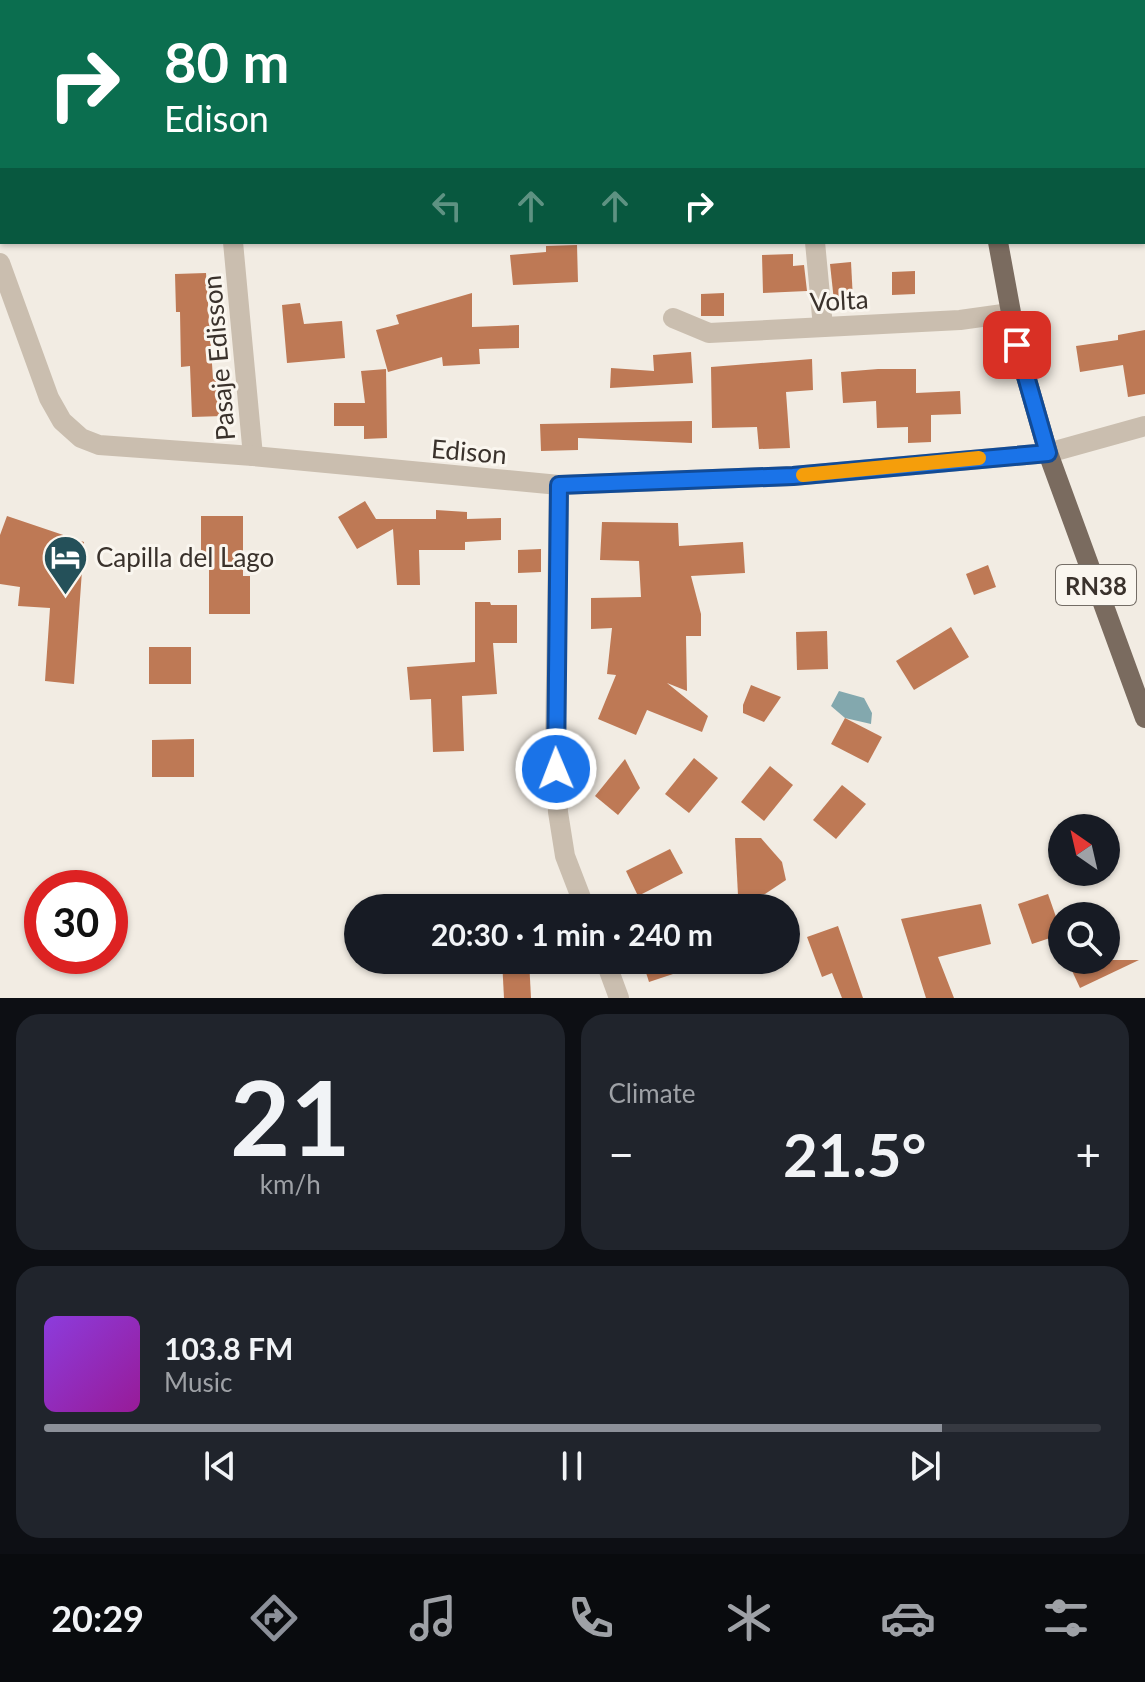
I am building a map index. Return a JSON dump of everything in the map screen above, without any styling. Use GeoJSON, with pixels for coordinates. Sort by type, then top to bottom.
{"type":"FeatureCollection","features":[{"type":"Feature","properties":{"kind":"main road","name":"RN38"},"geometry":{"type":"LineString","coordinates":[[998,244],[1010,313],[1048,453],[1145,718]]}},
{"type":"Feature","properties":{"kind":"street"},"geometry":{"type":"LineString","coordinates":[[815,244],[823,327]]}},
{"type":"Feature","properties":{"kind":"street","name":"Pasaje Edisson"},"geometry":{"type":"LineString","coordinates":[[230,246],[253,456]]}},
{"type":"Feature","properties":{"kind":"street","name":"Edison"},"geometry":{"type":"LineString","coordinates":[[0,263],[49,398],[62,421],[81,438],[99,445],[559,485],[793,476],[1048,453],[1145,426]]}},
{"type":"Feature","properties":{"kind":"street","name":"Volta"},"geometry":{"type":"LineString","coordinates":[[673,318],[709,333],[960,320],[1010,313]]}},
{"type":"Feature","properties":{"kind":"street"},"geometry":{"type":"LineString","coordinates":[[559,485],[555,747],[558,812],[565,856],[580,894]]}},
{"type":"Feature","properties":{"kind":"street"},"geometry":{"type":"LineString","coordinates":[[610,974],[619,998]]}},
{"type":"Feature","properties":{"kind":"water"},"geometry":{"type":"Polygon","coordinates":[[[839,691],[864,698],[872,713],[871,724],[845,718],[831,706],[839,691]]]}},
{"type":"Feature","properties":{"kind":"building"},"geometry":{"type":"Polygon","coordinates":[[[577,245],[578,282],[513,285],[510,255],[546,252],[546,246],[577,245]]]}},
{"type":"Feature","properties":{"kind":"building"},"geometry":{"type":"Polygon","coordinates":[[[793,254],[793,266],[804,265],[807,291],[763,293],[762,255],[793,254]]]}},
{"type":"Feature","properties":{"kind":"building"},"geometry":{"type":"Polygon","coordinates":[[[851,262],[853,300],[834,301],[830,264],[851,262]]]}},
{"type":"Feature","properties":{"kind":"building"},"geometry":{"type":"Polygon","coordinates":[[[915,271],[915,294],[892,295],[892,272],[915,271]]]}},
{"type":"Feature","properties":{"kind":"building"},"geometry":{"type":"Polygon","coordinates":[[[206,273],[213,379],[221,378],[223,416],[192,417],[190,366],[181,367],[180,312],[176,312],[175,274],[206,273]]]}},
{"type":"Feature","properties":{"kind":"building"},"geometry":{"type":"Polygon","coordinates":[[[472,293],[472,327],[519,325],[519,348],[479,349],[480,364],[443,366],[442,357],[388,372],[376,330],[399,324],[396,315],[472,293]]]}},
{"type":"Feature","properties":{"kind":"building"},"geometry":{"type":"Polygon","coordinates":[[[724,293],[724,316],[701,316],[701,294],[724,293]]]}},
{"type":"Feature","properties":{"kind":"building"},"geometry":{"type":"Polygon","coordinates":[[[300,303],[304,324],[342,321],[345,358],[287,363],[282,305],[300,303]]]}},
{"type":"Feature","properties":{"kind":"building"},"geometry":{"type":"Polygon","coordinates":[[[1145,330],[1145,394],[1128,397],[1123,365],[1080,372],[1076,346],[1118,340],[1118,335],[1145,330]]]}},
{"type":"Feature","properties":{"kind":"building"},"geometry":{"type":"Polygon","coordinates":[[[691,352],[693,383],[610,388],[611,368],[654,371],[653,355],[691,352]]]}},
{"type":"Feature","properties":{"kind":"building"},"geometry":{"type":"Polygon","coordinates":[[[812,359],[813,390],[786,392],[790,448],[759,449],[757,427],[712,428],[711,367],[812,359]]]}},
{"type":"Feature","properties":{"kind":"building"},"geometry":{"type":"Polygon","coordinates":[[[386,369],[387,438],[364,439],[364,426],[334,426],[334,403],[365,403],[361,371],[386,369]]]}},
{"type":"Feature","properties":{"kind":"building"},"geometry":{"type":"Polygon","coordinates":[[[916,369],[916,393],[960,391],[961,414],[931,415],[931,442],[908,443],[908,427],[877,428],[876,401],[843,403],[841,372],[916,369]]]}},
{"type":"Feature","properties":{"kind":"building"},"geometry":{"type":"Polygon","coordinates":[[[692,421],[692,443],[578,438],[578,450],[541,451],[540,424],[692,421]]]}},
{"type":"Feature","properties":{"kind":"building"},"geometry":{"type":"Polygon","coordinates":[[[365,501],[376,519],[436,519],[436,510],[467,512],[467,519],[501,518],[501,540],[465,542],[465,550],[419,550],[420,585],[397,585],[393,529],[357,549],[338,517],[365,501]]]}},
{"type":"Feature","properties":{"kind":"building","name":"Capilla del Lago"},"geometry":{"type":"Polygon","coordinates":[[[7,516],[84,542],[74,684],[45,681],[50,608],[18,606],[20,587],[0,584],[0,535],[7,516]]]}},
{"type":"Feature","properties":{"kind":"building"},"geometry":{"type":"Polygon","coordinates":[[[201,516],[243,516],[243,576],[250,576],[250,614],[209,614],[209,554],[201,554],[201,516]]]}},
{"type":"Feature","properties":{"kind":"building"},"geometry":{"type":"Polygon","coordinates":[[[602,522],[678,523],[679,546],[743,542],[745,573],[691,576],[701,614],[701,636],[686,636],[687,691],[667,683],[708,716],[702,732],[647,710],[636,735],[598,719],[616,675],[607,674],[612,628],[591,629],[591,598],[641,597],[639,561],[600,560],[602,522]]]}},
{"type":"Feature","properties":{"kind":"building"},"geometry":{"type":"Polygon","coordinates":[[[541,549],[541,572],[518,573],[518,550],[541,549]]]}},
{"type":"Feature","properties":{"kind":"building"},"geometry":{"type":"Polygon","coordinates":[[[988,565],[996,587],[974,595],[966,574],[988,565]]]}},
{"type":"Feature","properties":{"kind":"building"},"geometry":{"type":"Polygon","coordinates":[[[475,602],[517,605],[517,643],[493,643],[497,694],[462,696],[464,751],[433,752],[431,699],[410,700],[407,667],[475,662],[475,602]]]}},
{"type":"Feature","properties":{"kind":"building"},"geometry":{"type":"Polygon","coordinates":[[[951,627],[969,657],[914,690],[896,661],[951,627]]]}},
{"type":"Feature","properties":{"kind":"building"},"geometry":{"type":"Polygon","coordinates":[[[827,631],[828,669],[797,670],[796,632],[827,631]]]}},
{"type":"Feature","properties":{"kind":"building"},"geometry":{"type":"Polygon","coordinates":[[[149,647],[191,647],[191,684],[149,684],[149,647]]]}},
{"type":"Feature","properties":{"kind":"building"},"geometry":{"type":"Polygon","coordinates":[[[751,685],[781,697],[764,722],[743,713],[751,685]]]}},
{"type":"Feature","properties":{"kind":"building"},"geometry":{"type":"Polygon","coordinates":[[[845,718],[882,737],[868,763],[831,744],[845,718]]]}},
{"type":"Feature","properties":{"kind":"building"},"geometry":{"type":"Polygon","coordinates":[[[194,739],[194,777],[152,777],[152,740],[194,739]]]}},
{"type":"Feature","properties":{"kind":"building"},"geometry":{"type":"Polygon","coordinates":[[[694,758],[718,778],[689,813],[665,794],[694,758]]]}},
{"type":"Feature","properties":{"kind":"building"},"geometry":{"type":"Polygon","coordinates":[[[625,759],[640,788],[618,815],[595,796],[625,759]]]}},
{"type":"Feature","properties":{"kind":"building"},"geometry":{"type":"Polygon","coordinates":[[[770,766],[793,785],[764,821],[741,802],[770,766]]]}},
{"type":"Feature","properties":{"kind":"building"},"geometry":{"type":"Polygon","coordinates":[[[842,785],[866,804],[836,839],[813,820],[842,785]]]}},
{"type":"Feature","properties":{"kind":"building"},"geometry":{"type":"Polygon","coordinates":[[[735,838],[761,838],[782,862],[786,880],[765,894],[738,894],[735,838]]]}},
{"type":"Feature","properties":{"kind":"building"},"geometry":{"type":"Polygon","coordinates":[[[670,849],[683,873],[637,894],[626,871],[670,849]]]}},
{"type":"Feature","properties":{"kind":"building"},"geometry":{"type":"Polygon","coordinates":[[[1048,894],[1051,902],[1048,902],[1048,939],[1032,944],[1018,904],[1048,894]]]}},
{"type":"Feature","properties":{"kind":"building"},"geometry":{"type":"Polygon","coordinates":[[[981,904],[991,944],[938,957],[954,998],[926,998],[901,919],[981,904]]]}},
{"type":"Feature","properties":{"kind":"building"},"geometry":{"type":"Polygon","coordinates":[[[838,926],[863,998],[842,998],[832,973],[822,977],[807,937],[838,926]]]}},
{"type":"Feature","properties":{"kind":"building"},"geometry":{"type":"Polygon","coordinates":[[[1120,960],[1139,960],[1120,969],[1120,960]]]}},
{"type":"Feature","properties":{"kind":"building"},"geometry":{"type":"Polygon","coordinates":[[[503,974],[530,974],[531,998],[504,998],[503,974]]]}},
{"type":"Feature","properties":{"kind":"building"},"geometry":{"type":"Polygon","coordinates":[[[646,974],[673,974],[649,982],[646,974]]]}},
{"type":"Feature","properties":{"kind":"building"},"geometry":{"type":"Polygon","coordinates":[[[1074,974],[1110,974],[1080,988],[1074,974]]]}},
{"type":"Feature","properties":{"kind":"slow traffic"},"geometry":{"type":"LineString","coordinates":[[803,475],[979,458]]}},
{"type":"Feature","properties":{"kind":"place","name":"Capilla del Lago"},"geometry":{"type":"Point","coordinates":[65,596]}},
{"type":"Feature","properties":{"kind":"route"},"geometry":{"type":"LineString","coordinates":[[556,769],[559,485],[793,476],[1048,453],[1017,345]]}}]}
